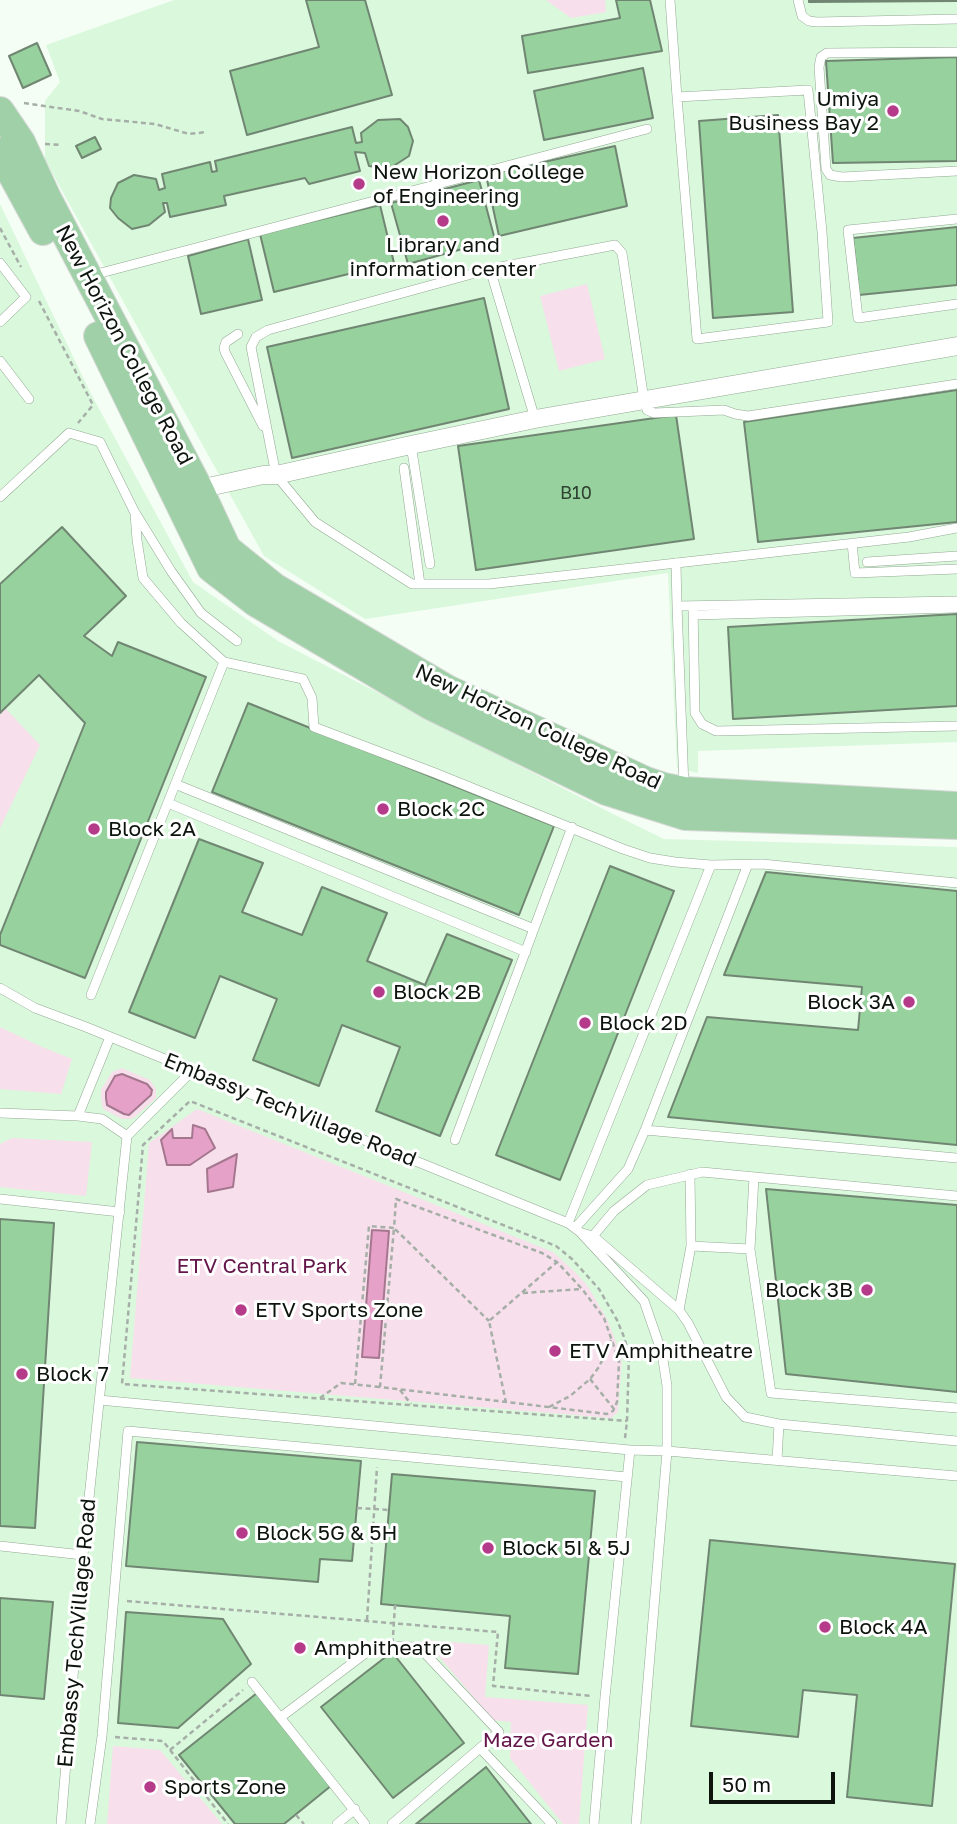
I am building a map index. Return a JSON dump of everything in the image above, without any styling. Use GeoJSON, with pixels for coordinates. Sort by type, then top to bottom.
{"type":"FeatureCollection","features":[{"type":"Feature","properties":{"kind":"main road","name":"New Horizon College Road"},"geometry":{"type":"LineString","coordinates":[[8,106],[47,198],[227,548],[274,587],[447,689],[646,781],[684,804],[957,806]]}},
{"type":"Feature","properties":{"kind":"main road","name":"New Horizon College Road"},"geometry":{"type":"LineString","coordinates":[[0,152],[83,305],[211,568],[255,602],[431,706],[606,792],[684,804],[957,825]]}},
{"type":"Feature","properties":{"kind":"street"},"geometry":{"type":"LineString","coordinates":[[199,489],[535,419],[957,346]]}},
{"type":"Feature","properties":{"kind":"lane"},"geometry":{"type":"LineString","coordinates":[[670,0],[677,97],[697,339],[828,322],[808,90],[677,97]]}},
{"type":"Feature","properties":{"kind":"lane"},"geometry":{"type":"LineString","coordinates":[[798,0],[802,16],[808,21],[957,19]]}},
{"type":"Feature","properties":{"kind":"lane"},"geometry":{"type":"LineString","coordinates":[[957,52],[827,52],[821,57],[819,67],[826,169],[830,175],[842,177],[957,171]]}},
{"type":"Feature","properties":{"kind":"lane"},"geometry":{"type":"LineString","coordinates":[[88,276],[647,130]]}},
{"type":"Feature","properties":{"kind":"lane"},"geometry":{"type":"LineString","coordinates":[[957,219],[848,230],[858,318],[957,304]]}},
{"type":"Feature","properties":{"kind":"lane"},"geometry":{"type":"LineString","coordinates":[[957,384],[748,416],[724,410],[654,413],[648,410],[644,400],[622,253],[615,245],[490,269],[268,330],[256,337],[251,347],[276,475],[315,522],[412,584],[489,584],[909,537],[957,528]]}},
{"type":"Feature","properties":{"kind":"lane"},"geometry":{"type":"LineString","coordinates":[[0,263],[26,298],[0,322]]}},
{"type":"Feature","properties":{"kind":"lane"},"geometry":{"type":"LineString","coordinates":[[490,269],[535,419]]}},
{"type":"Feature","properties":{"kind":"lane"},"geometry":{"type":"LineString","coordinates":[[238,334],[226,342],[225,352],[262,426],[267,429]]}},
{"type":"Feature","properties":{"kind":"lane"},"geometry":{"type":"LineString","coordinates":[[0,361],[29,399]]}},
{"type":"Feature","properties":{"kind":"lane"},"geometry":{"type":"LineString","coordinates":[[0,497],[69,433],[100,442],[135,513],[171,571],[201,613],[237,641]]}},
{"type":"Feature","properties":{"kind":"lane"},"geometry":{"type":"LineString","coordinates":[[411,445],[430,564]]}},
{"type":"Feature","properties":{"kind":"lane"},"geometry":{"type":"LineString","coordinates":[[404,468],[420,584]]}},
{"type":"Feature","properties":{"kind":"lane"},"geometry":{"type":"LineString","coordinates":[[135,513],[136,540],[143,578],[181,623],[224,662],[303,679],[312,698],[314,727],[650,858],[957,883]]}},
{"type":"Feature","properties":{"kind":"lane"},"geometry":{"type":"LineString","coordinates":[[852,543],[855,573],[957,569]]}},
{"type":"Feature","properties":{"kind":"lane"},"geometry":{"type":"LineString","coordinates":[[867,562],[957,556]]}},
{"type":"Feature","properties":{"kind":"lane"},"geometry":{"type":"LineString","coordinates":[[676,563],[684,804]]}},
{"type":"Feature","properties":{"kind":"lane"},"geometry":{"type":"LineString","coordinates":[[694,611],[957,601]]}},
{"type":"Feature","properties":{"kind":"lane"},"geometry":{"type":"LineString","coordinates":[[677,607],[694,611],[957,608]]}},
{"type":"Feature","properties":{"kind":"lane"},"geometry":{"type":"LineString","coordinates":[[694,611],[695,713],[702,723],[716,731],[957,726]]}},
{"type":"Feature","properties":{"kind":"lane"},"geometry":{"type":"LineString","coordinates":[[91,995],[224,662]]}},
{"type":"Feature","properties":{"kind":"lane"},"geometry":{"type":"LineString","coordinates":[[175,784],[534,929]]}},
{"type":"Feature","properties":{"kind":"lane"},"geometry":{"type":"LineString","coordinates":[[168,803],[526,951]]}},
{"type":"Feature","properties":{"kind":"lane"},"geometry":{"type":"LineString","coordinates":[[455,1140],[572,827]]}},
{"type":"Feature","properties":{"kind":"lane"},"geometry":{"type":"LineString","coordinates":[[574,1228],[628,1169],[748,864]]}},
{"type":"Feature","properties":{"kind":"lane"},"geometry":{"type":"LineString","coordinates":[[574,1228],[711,865]]}},
{"type":"Feature","properties":{"kind":"lane","name":"Embassy TechVillage Road"},"geometry":{"type":"LineString","coordinates":[[0,988],[35,1008],[593,1236],[679,1310],[726,1397],[745,1417],[779,1424],[957,1441]]}},
{"type":"Feature","properties":{"kind":"lane"},"geometry":{"type":"LineString","coordinates":[[78,1116],[110,1037]]}},
{"type":"Feature","properties":{"kind":"lane"},"geometry":{"type":"LineString","coordinates":[[0,1113],[102,1119],[127,1136],[192,1070]]}},
{"type":"Feature","properties":{"kind":"lane"},"geometry":{"type":"LineString","coordinates":[[645,1130],[957,1158]]}},
{"type":"Feature","properties":{"kind":"lane","name":"Embassy TechVillage Road"},"geometry":{"type":"LineString","coordinates":[[61,1824],[83,1555],[127,1136]]}},
{"type":"Feature","properties":{"kind":"lane"},"geometry":{"type":"LineString","coordinates":[[593,1236],[614,1211],[648,1185],[702,1172],[957,1196]]}},
{"type":"Feature","properties":{"kind":"lane"},"geometry":{"type":"LineString","coordinates":[[679,1310],[691,1246],[690,1174]]}},
{"type":"Feature","properties":{"kind":"lane"},"geometry":{"type":"LineString","coordinates":[[754,1177],[750,1250],[771,1393],[957,1408]]}},
{"type":"Feature","properties":{"kind":"lane"},"geometry":{"type":"LineString","coordinates":[[0,1199],[120,1212]]}},
{"type":"Feature","properties":{"kind":"lane","name":"Embassy TechVillage Road"},"geometry":{"type":"LineString","coordinates":[[574,1228],[644,1301],[662,1353],[667,1386],[667,1451],[636,1824]]}},
{"type":"Feature","properties":{"kind":"lane"},"geometry":{"type":"LineString","coordinates":[[691,1246],[750,1250]]}},
{"type":"Feature","properties":{"kind":"lane"},"geometry":{"type":"LineString","coordinates":[[99,1400],[627,1450],[667,1451],[957,1476]]}},
{"type":"Feature","properties":{"kind":"lane"},"geometry":{"type":"LineString","coordinates":[[777,1461],[779,1424]]}},
{"type":"Feature","properties":{"kind":"lane"},"geometry":{"type":"LineString","coordinates":[[90,1824],[102,1736],[128,1431],[627,1477]]}},
{"type":"Feature","properties":{"kind":"lane"},"geometry":{"type":"LineString","coordinates":[[594,1824],[627,1477],[627,1450]]}},
{"type":"Feature","properties":{"kind":"lane"},"geometry":{"type":"LineString","coordinates":[[0,1546],[83,1555]]}},
{"type":"Feature","properties":{"kind":"lane"},"geometry":{"type":"LineString","coordinates":[[281,1717],[375,1646],[419,1647],[499,1732],[392,1824]]}},
{"type":"Feature","properties":{"kind":"lane"},"geometry":{"type":"LineString","coordinates":[[252,1682],[365,1824]]}},
{"type":"Feature","properties":{"kind":"lane"},"geometry":{"type":"LineString","coordinates":[[480,1748],[552,1824]]}},
{"type":"Feature","properties":{"kind":"lane"},"geometry":{"type":"LineString","coordinates":[[337,1824],[355,1810]]}},
{"type":"Feature","properties":{"kind":"path"},"geometry":{"type":"LineString","coordinates":[[8,106],[79,111],[102,119],[155,124],[189,134],[207,132]]}},
{"type":"Feature","properties":{"kind":"path"},"geometry":{"type":"LineString","coordinates":[[0,228],[25,275]]}},
{"type":"Feature","properties":{"kind":"path"},"geometry":{"type":"LineString","coordinates":[[37,299],[93,405],[69,433]]}},
{"type":"Feature","properties":{"kind":"path"},"geometry":{"type":"LineString","coordinates":[[627,1421],[122,1384],[143,1144],[190,1101],[555,1246],[586,1273],[617,1320],[629,1354],[627,1450]]}},
{"type":"Feature","properties":{"kind":"path"},"geometry":{"type":"LineString","coordinates":[[320,1398],[341,1382],[400,1390],[607,1415],[615,1409],[617,1402],[619,1361],[604,1318],[557,1262],[542,1253],[396,1199],[380,1387]]}},
{"type":"Feature","properties":{"kind":"path"},"geometry":{"type":"LineString","coordinates":[[355,1384],[369,1226],[394,1228],[489,1321],[506,1403]]}},
{"type":"Feature","properties":{"kind":"path"},"geometry":{"type":"LineString","coordinates":[[489,1321],[557,1262]]}},
{"type":"Feature","properties":{"kind":"path"},"geometry":{"type":"LineString","coordinates":[[522,1293],[582,1289]]}},
{"type":"Feature","properties":{"kind":"path"},"geometry":{"type":"LineString","coordinates":[[546,1408],[570,1396],[590,1379],[599,1367],[611,1339]]}},
{"type":"Feature","properties":{"kind":"path"},"geometry":{"type":"LineString","coordinates":[[590,1379],[615,1409]]}},
{"type":"Feature","properties":{"kind":"path"},"geometry":{"type":"LineString","coordinates":[[400,1390],[412,1405]]}},
{"type":"Feature","properties":{"kind":"path"},"geometry":{"type":"LineString","coordinates":[[367,1620],[378,1454]]}},
{"type":"Feature","properties":{"kind":"path"},"geometry":{"type":"LineString","coordinates":[[357,1508],[389,1510]]}},
{"type":"Feature","properties":{"kind":"path"},"geometry":{"type":"LineString","coordinates":[[392,1652],[395,1605]]}},
{"type":"Feature","properties":{"kind":"path"},"geometry":{"type":"LineString","coordinates":[[170,1750],[252,1682]]}},
{"type":"Feature","properties":{"kind":"path"},"geometry":{"type":"LineString","coordinates":[[102,1736],[163,1741],[229,1824]]}},
{"type":"Feature","properties":{"kind":"path"},"geometry":{"type":"LineString","coordinates":[[296,1815],[304,1824]]}},
{"type":"Feature","properties":{"kind":"shaded area"},"geometry":{"type":"Polygon","coordinates":[[[174,0],[957,0],[957,742],[698,751],[698,773],[677,768],[668,573],[365,619],[264,556],[45,160],[45,101],[60,82],[46,45],[174,0]]]}},
{"type":"Feature","properties":{"kind":"shaded area"},"geometry":{"type":"Polygon","coordinates":[[[0,204],[90,392],[193,582],[278,641],[664,839],[957,847],[957,1824],[0,1824],[0,204]]]}},
{"type":"Feature","properties":{"kind":"shaded area"},"geometry":{"type":"Polygon","coordinates":[[[122,1074],[147,1084],[152,1090],[151,1095],[129,1115],[107,1105],[106,1092],[115,1076],[122,1074]]]}},
{"type":"Feature","properties":{"kind":"shaded area"},"geometry":{"type":"Polygon","coordinates":[[[193,1125],[205,1129],[215,1148],[190,1165],[167,1165],[161,1140],[172,1129],[173,1138],[192,1138],[193,1125]]]}},
{"type":"Feature","properties":{"kind":"shaded area"},"geometry":{"type":"Polygon","coordinates":[[[237,1154],[233,1187],[208,1192],[207,1169],[237,1154]]]}},
{"type":"Feature","properties":{"kind":"shaded area"},"geometry":{"type":"Polygon","coordinates":[[[372,1230],[389,1231],[379,1358],[362,1357],[372,1230]]]}},
{"type":"Feature","properties":{"kind":"green space"},"geometry":{"type":"Polygon","coordinates":[[[546,0],[605,0],[606,12],[571,18],[546,0]]]}},
{"type":"Feature","properties":{"kind":"green space"},"geometry":{"type":"Polygon","coordinates":[[[587,284],[605,359],[559,371],[540,296],[587,284]]]}},
{"type":"Feature","properties":{"kind":"green space"},"geometry":{"type":"Polygon","coordinates":[[[5,708],[40,745],[0,828],[0,713],[5,708]]]}},
{"type":"Feature","properties":{"kind":"green space"},"geometry":{"type":"Polygon","coordinates":[[[0,1027],[72,1059],[61,1094],[0,1089],[0,1027]]]}},
{"type":"Feature","properties":{"kind":"green space"},"geometry":{"type":"Polygon","coordinates":[[[122,1068],[150,1080],[156,1089],[156,1098],[130,1119],[122,1119],[103,1109],[101,1099],[101,1090],[112,1072],[122,1068]]]}},
{"type":"Feature","properties":{"kind":"green space","name":"ETV Central Park"},"geometry":{"type":"Polygon","coordinates":[[[197,1109],[553,1252],[587,1285],[607,1319],[622,1357],[618,1412],[611,1418],[130,1378],[149,1143],[197,1109]]]}},
{"type":"Feature","properties":{"kind":"green space"},"geometry":{"type":"Polygon","coordinates":[[[12,1138],[92,1142],[86,1196],[0,1187],[0,1144],[12,1138]]]}},
{"type":"Feature","properties":{"kind":"green space","name":"Maze Garden"},"geometry":{"type":"Polygon","coordinates":[[[425,1640],[489,1645],[485,1697],[588,1705],[579,1824],[563,1824],[510,1758],[511,1722],[493,1720],[425,1640]]]}},
{"type":"Feature","properties":{"kind":"green space","name":"Sports Zone"},"geometry":{"type":"Polygon","coordinates":[[[113,1746],[160,1750],[222,1824],[107,1824],[113,1746]]]}},
{"type":"Feature","properties":{"kind":"building"},"geometry":{"type":"Polygon","coordinates":[[[306,0],[365,0],[392,95],[247,135],[230,71],[319,47],[306,0]]]}},
{"type":"Feature","properties":{"kind":"building"},"geometry":{"type":"Polygon","coordinates":[[[616,0],[650,0],[662,51],[528,73],[522,36],[620,18],[616,0]]]}},
{"type":"Feature","properties":{"kind":"building"},"geometry":{"type":"Polygon","coordinates":[[[957,0],[957,1],[809,2],[957,0]]]}},
{"type":"Feature","properties":{"kind":"building"},"geometry":{"type":"Polygon","coordinates":[[[37,43],[51,75],[23,88],[9,56],[37,43]]]}},
{"type":"Feature","properties":{"kind":"building","name":"Umiya Business Bay 2"},"geometry":{"type":"Polygon","coordinates":[[[957,57],[957,161],[833,163],[826,61],[957,57]]]}},
{"type":"Feature","properties":{"kind":"building"},"geometry":{"type":"Polygon","coordinates":[[[643,68],[653,118],[544,140],[534,91],[643,68]]]}},
{"type":"Feature","properties":{"kind":"building"},"geometry":{"type":"Polygon","coordinates":[[[778,115],[793,312],[713,318],[699,121],[778,115]]]}},
{"type":"Feature","properties":{"kind":"building"},"geometry":{"type":"Polygon","coordinates":[[[400,119],[408,127],[413,141],[409,156],[392,167],[369,166],[365,153],[355,152],[360,171],[309,184],[305,178],[224,196],[226,205],[170,217],[167,203],[163,203],[165,212],[149,225],[132,229],[110,208],[118,183],[134,175],[156,179],[159,190],[165,188],[162,174],[210,162],[212,172],[217,171],[215,161],[352,127],[356,143],[362,142],[361,133],[378,120],[400,119]]]}},
{"type":"Feature","properties":{"kind":"building"},"geometry":{"type":"Polygon","coordinates":[[[95,137],[101,149],[82,158],[76,146],[95,137]]]}},
{"type":"Feature","properties":{"kind":"building"},"geometry":{"type":"Polygon","coordinates":[[[615,146],[627,206],[499,236],[486,175],[615,146]]]}},
{"type":"Feature","properties":{"kind":"building","name":"Library and information center"},"geometry":{"type":"Polygon","coordinates":[[[479,180],[495,240],[408,264],[391,203],[479,180]]]}},
{"type":"Feature","properties":{"kind":"building"},"geometry":{"type":"Polygon","coordinates":[[[380,205],[394,263],[274,292],[260,234],[380,205]]]}},
{"type":"Feature","properties":{"kind":"building"},"geometry":{"type":"Polygon","coordinates":[[[957,227],[957,285],[859,295],[853,238],[957,227]]]}},
{"type":"Feature","properties":{"kind":"building"},"geometry":{"type":"Polygon","coordinates":[[[248,239],[262,300],[201,314],[188,256],[248,239]]]}},
{"type":"Feature","properties":{"kind":"building"},"geometry":{"type":"Polygon","coordinates":[[[484,298],[509,409],[292,458],[267,347],[484,298]]]}},
{"type":"Feature","properties":{"kind":"building"},"geometry":{"type":"Polygon","coordinates":[[[957,390],[957,522],[758,542],[744,422],[957,390]]]}},
{"type":"Feature","properties":{"kind":"building"},"geometry":{"type":"Polygon","coordinates":[[[676,415],[694,539],[476,570],[458,446],[676,415]]]}},
{"type":"Feature","properties":{"kind":"building","name":"Block 2A"},"geometry":{"type":"Polygon","coordinates":[[[62,527],[126,596],[84,636],[112,656],[118,642],[206,677],[85,978],[0,945],[0,935],[85,723],[39,675],[0,713],[0,584],[62,527]]]}},
{"type":"Feature","properties":{"kind":"building"},"geometry":{"type":"Polygon","coordinates":[[[957,614],[957,706],[733,719],[728,627],[957,614]]]}},
{"type":"Feature","properties":{"kind":"building","name":"Block 2C"},"geometry":{"type":"Polygon","coordinates":[[[248,703],[554,826],[519,915],[212,792],[248,703]]]}},
{"type":"Feature","properties":{"kind":"building","name":"Block 2B"},"geometry":{"type":"Polygon","coordinates":[[[199,839],[263,863],[242,912],[302,935],[322,887],[387,913],[367,961],[425,985],[447,934],[512,960],[440,1136],[376,1111],[400,1047],[342,1025],[319,1086],[253,1060],[277,999],[220,976],[195,1038],[129,1012],[199,839]]]}},
{"type":"Feature","properties":{"kind":"building","name":"Block 2D"},"geometry":{"type":"Polygon","coordinates":[[[610,866],[674,891],[560,1180],[496,1155],[610,866]]]}},
{"type":"Feature","properties":{"kind":"building","name":"Block 3A"},"geometry":{"type":"Polygon","coordinates":[[[766,872],[957,891],[957,1145],[668,1117],[707,1017],[858,1030],[862,987],[724,975],[766,872]]]}},
{"type":"Feature","properties":{"kind":"building","name":"Block 3B"},"geometry":{"type":"Polygon","coordinates":[[[766,1189],[957,1205],[957,1392],[786,1374],[766,1189]]]}},
{"type":"Feature","properties":{"kind":"building","name":"Block 7"},"geometry":{"type":"Polygon","coordinates":[[[0,1219],[54,1223],[35,1528],[0,1526],[0,1219]]]}},
{"type":"Feature","properties":{"kind":"building","name":"Block 5G & 5H"},"geometry":{"type":"Polygon","coordinates":[[[137,1442],[361,1461],[352,1561],[320,1559],[318,1582],[126,1566],[137,1442]]]}},
{"type":"Feature","properties":{"kind":"building","name":"Block 5I & 5J"},"geometry":{"type":"Polygon","coordinates":[[[392,1474],[595,1491],[578,1674],[505,1668],[510,1616],[381,1604],[392,1474]]]}},
{"type":"Feature","properties":{"kind":"building","name":"Block 4A"},"geometry":{"type":"Polygon","coordinates":[[[710,1540],[955,1564],[932,1806],[847,1797],[857,1695],[803,1690],[798,1737],[691,1726],[710,1540]]]}},
{"type":"Feature","properties":{"kind":"building"},"geometry":{"type":"Polygon","coordinates":[[[0,1598],[53,1602],[44,1699],[0,1695],[0,1598]]]}},
{"type":"Feature","properties":{"kind":"building"},"geometry":{"type":"Polygon","coordinates":[[[126,1612],[223,1619],[251,1664],[178,1728],[118,1723],[126,1612]]]}},
{"type":"Feature","properties":{"kind":"building"},"geometry":{"type":"Polygon","coordinates":[[[392,1652],[464,1743],[393,1798],[321,1707],[392,1652]]]}},
{"type":"Feature","properties":{"kind":"building"},"geometry":{"type":"Polygon","coordinates":[[[257,1693],[332,1785],[284,1824],[235,1824],[179,1755],[257,1693]]]}},
{"type":"Feature","properties":{"kind":"building"},"geometry":{"type":"Polygon","coordinates":[[[486,1767],[531,1824],[416,1824],[486,1767]]]}},
{"type":"Feature","properties":{"kind":"place","name":"Umiya Business Bay 2"},"geometry":{"type":"Point","coordinates":[893,111]}},
{"type":"Feature","properties":{"kind":"place","name":"New Horizon College of Engineering"},"geometry":{"type":"Point","coordinates":[359,184]}},
{"type":"Feature","properties":{"kind":"place","name":"Library and information center"},"geometry":{"type":"Point","coordinates":[443,221]}},
{"type":"Feature","properties":{"kind":"place","name":"Block 2C"},"geometry":{"type":"Point","coordinates":[383,809]}},
{"type":"Feature","properties":{"kind":"place","name":"Block 2A"},"geometry":{"type":"Point","coordinates":[94,829]}},
{"type":"Feature","properties":{"kind":"place","name":"Block 2B"},"geometry":{"type":"Point","coordinates":[379,992]}},
{"type":"Feature","properties":{"kind":"place","name":"Block 3A"},"geometry":{"type":"Point","coordinates":[909,1002]}},
{"type":"Feature","properties":{"kind":"place","name":"Block 2D"},"geometry":{"type":"Point","coordinates":[585,1023]}},
{"type":"Feature","properties":{"kind":"place","name":"Block 3B"},"geometry":{"type":"Point","coordinates":[867,1290]}},
{"type":"Feature","properties":{"kind":"place","name":"ETV Sports Zone"},"geometry":{"type":"Point","coordinates":[241,1310]}},
{"type":"Feature","properties":{"kind":"place","name":"ETV Amphitheatre"},"geometry":{"type":"Point","coordinates":[555,1351]}},
{"type":"Feature","properties":{"kind":"place","name":"Block 7"},"geometry":{"type":"Point","coordinates":[22,1374]}},
{"type":"Feature","properties":{"kind":"place","name":"Block 5G & 5H"},"geometry":{"type":"Point","coordinates":[242,1533]}},
{"type":"Feature","properties":{"kind":"place","name":"Block 5I & 5J"},"geometry":{"type":"Point","coordinates":[488,1548]}},
{"type":"Feature","properties":{"kind":"place","name":"Block 4A"},"geometry":{"type":"Point","coordinates":[825,1627]}},
{"type":"Feature","properties":{"kind":"place","name":"Amphitheatre"},"geometry":{"type":"Point","coordinates":[300,1648]}},
{"type":"Feature","properties":{"kind":"place","name":"Sports Zone"},"geometry":{"type":"Point","coordinates":[150,1787]}}]}
